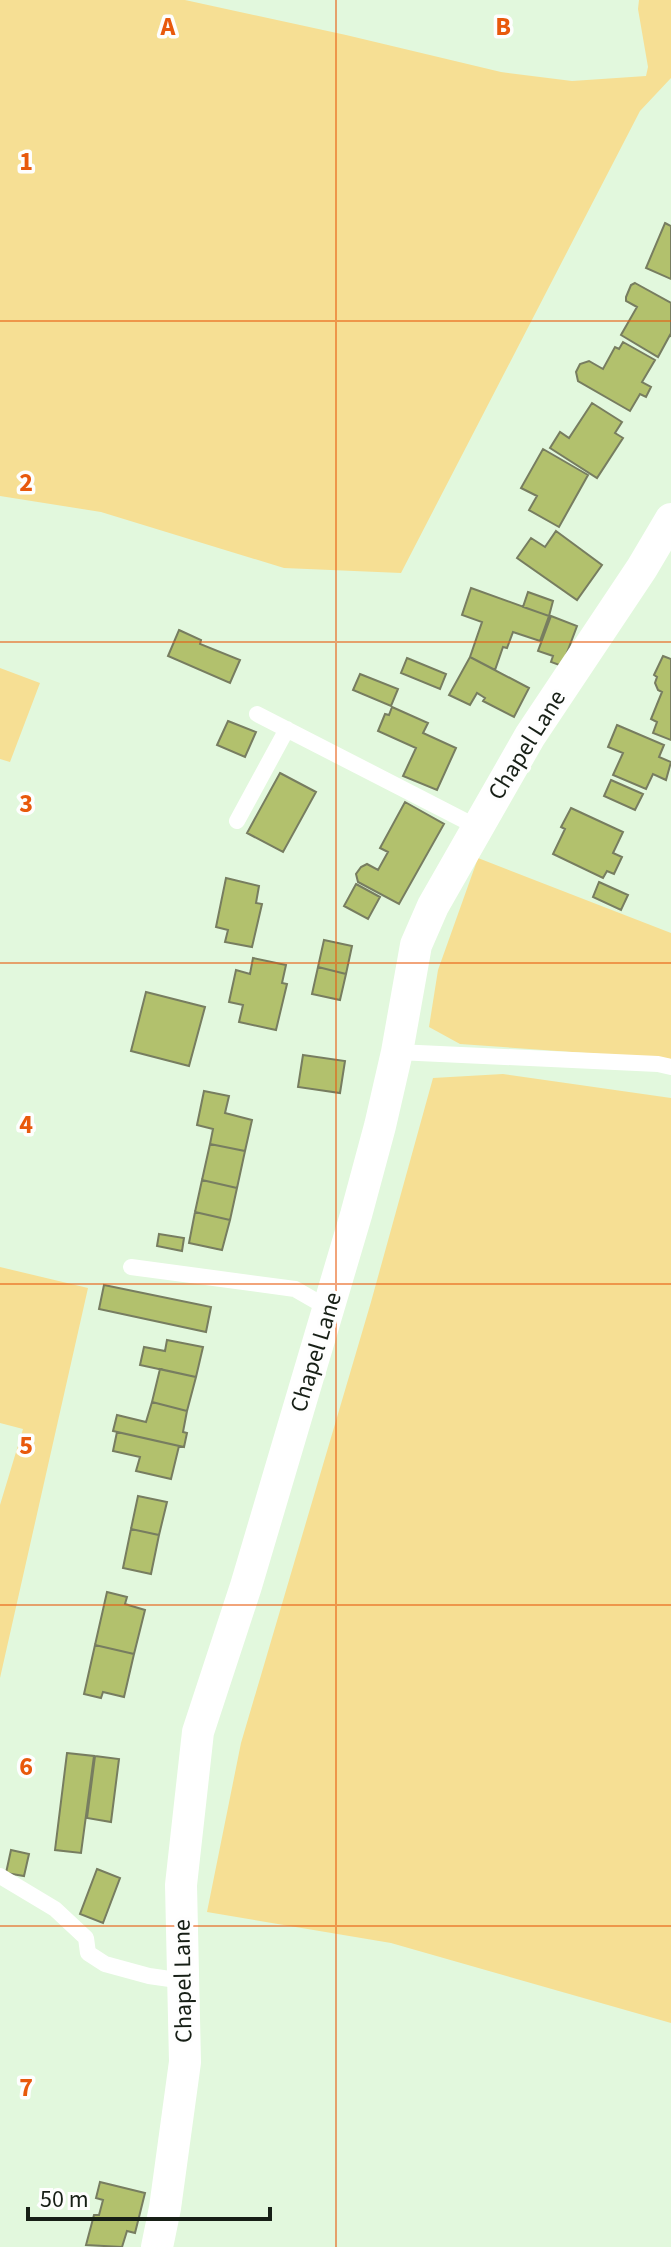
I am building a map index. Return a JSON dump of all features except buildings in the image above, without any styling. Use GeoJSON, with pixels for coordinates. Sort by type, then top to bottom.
{"type":"FeatureCollection","features":[{"type":"Feature","properties":{"kind":"street","name":"Chapel Lane"},"geometry":{"type":"LineString","coordinates":[[157,2247],[185,2062],[181,1885],[198,1732],[246,1586],[380,1126],[416,945],[433,906],[530,736],[671,519]]}},
{"type":"Feature","properties":{"kind":"lane"},"geometry":{"type":"LineString","coordinates":[[257,714],[477,827]]}},
{"type":"Feature","properties":{"kind":"lane"},"geometry":{"type":"LineString","coordinates":[[237,821],[287,729]]}},
{"type":"Feature","properties":{"kind":"lane"},"geometry":{"type":"LineString","coordinates":[[397,1052],[671,1067]]}},
{"type":"Feature","properties":{"kind":"lane"},"geometry":{"type":"LineString","coordinates":[[131,1267],[295,1289],[328,1308]]}},
{"type":"Feature","properties":{"kind":"lane"},"geometry":{"type":"LineString","coordinates":[[0,1876],[55,1909],[86,1938],[88,1953],[105,1964],[149,1976],[184,1981]]}},
{"type":"Feature","properties":{"kind":"shaded area"},"geometry":{"type":"Polygon","coordinates":[[[0,0],[185,0],[501,72],[572,81],[646,76],[648,67],[639,0],[671,0],[671,78],[640,111],[401,573],[284,568],[101,512],[0,496],[0,0]]]}},
{"type":"Feature","properties":{"kind":"shaded area"},"geometry":{"type":"Polygon","coordinates":[[[0,668],[40,683],[10,762],[0,759],[0,668]]]}},
{"type":"Feature","properties":{"kind":"shaded area"},"geometry":{"type":"Polygon","coordinates":[[[478,858],[671,933],[671,1059],[460,1044],[429,1027],[438,970],[478,858]]]}},
{"type":"Feature","properties":{"kind":"shaded area"},"geometry":{"type":"Polygon","coordinates":[[[503,1074],[671,1098],[671,2023],[391,1943],[207,1912],[241,1743],[371,1302],[433,1078],[503,1074]]]}},
{"type":"Feature","properties":{"kind":"shaded area"},"geometry":{"type":"Polygon","coordinates":[[[0,1267],[88,1288],[0,1678],[0,1505],[23,1429],[0,1423],[0,1267]]]}}]}
